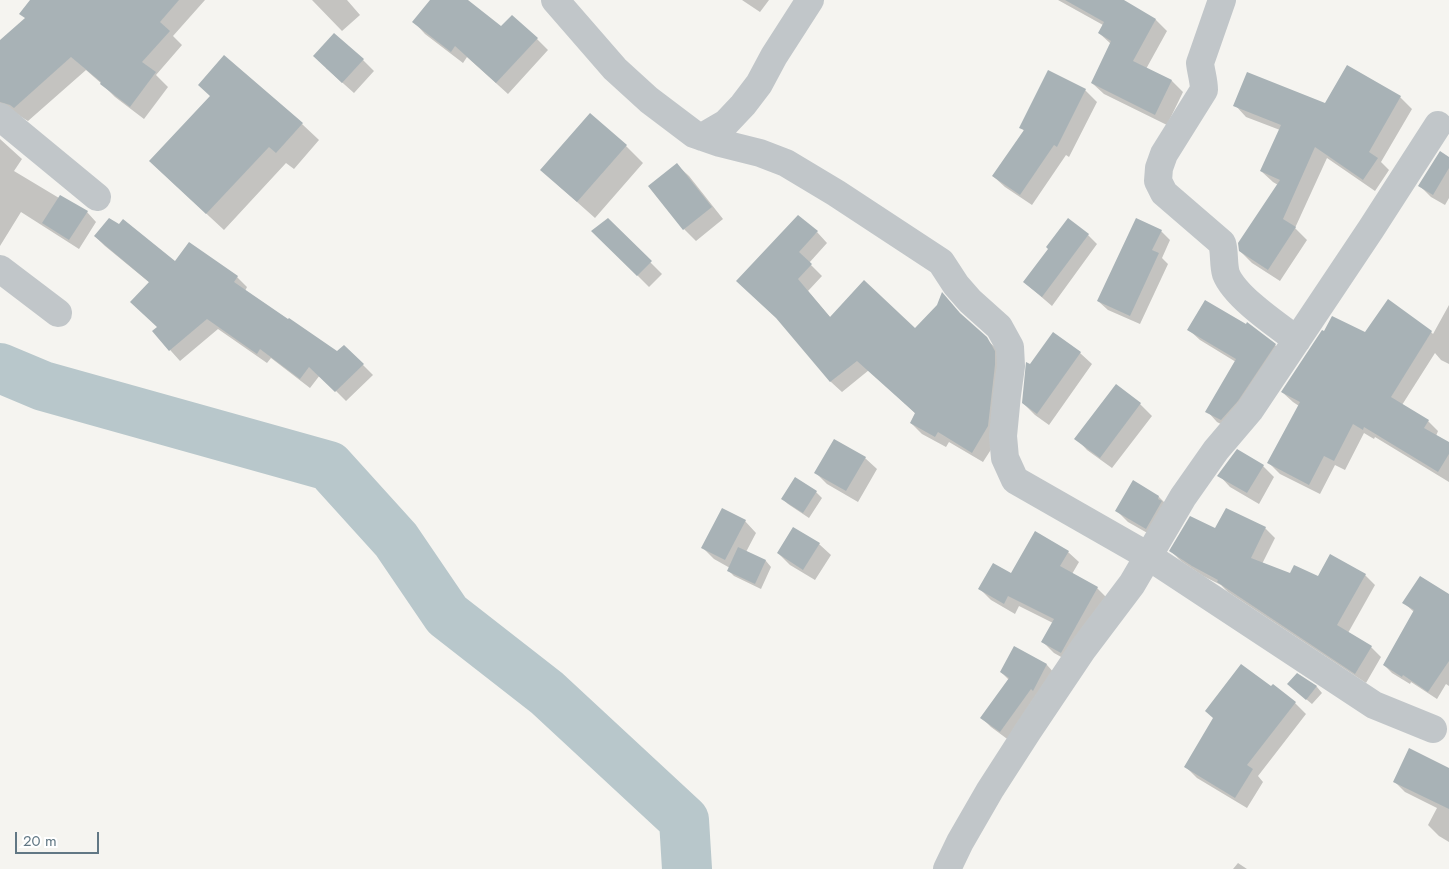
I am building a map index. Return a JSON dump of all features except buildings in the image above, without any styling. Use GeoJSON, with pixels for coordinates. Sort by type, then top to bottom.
{"type":"FeatureCollection","features":[{"type":"Feature","properties":{"kind":"street"},"geometry":{"type":"LineString","coordinates":[[555,0],[615,68],[642,94],[676,122],[702,137],[760,153],[786,163],[836,193],[941,262],[960,290],[999,327],[1010,347],[1011,366],[1003,436],[1005,458],[1015,480],[1148,556],[1360,697],[1390,713],[1433,729]]}},
{"type":"Feature","properties":{"kind":"street"},"geometry":{"type":"LineString","coordinates":[[702,137],[726,123],[743,105],[759,84],[774,56],[810,0]]}},
{"type":"Feature","properties":{"kind":"street"},"geometry":{"type":"LineString","coordinates":[[1222,0],[1200,63],[1204,90],[1164,154],[1159,168],[1158,181],[1164,193],[1222,243],[1226,274],[1242,297],[1296,340]]}},
{"type":"Feature","properties":{"kind":"street"},"geometry":{"type":"LineString","coordinates":[[0,117],[97,197]]}},
{"type":"Feature","properties":{"kind":"street"},"geometry":{"type":"LineString","coordinates":[[947,869],[965,833],[1028,731],[1083,650],[1132,584],[1182,497],[1216,450],[1250,410],[1445,122]]}},
{"type":"Feature","properties":{"kind":"street"},"geometry":{"type":"LineString","coordinates":[[0,269],[58,313]]}},
{"type":"Feature","properties":{"kind":"waterway"},"geometry":{"type":"LineString","coordinates":[[0,368],[43,386],[329,466],[396,540],[447,615],[547,693],[684,820],[687,869]]}}]}
